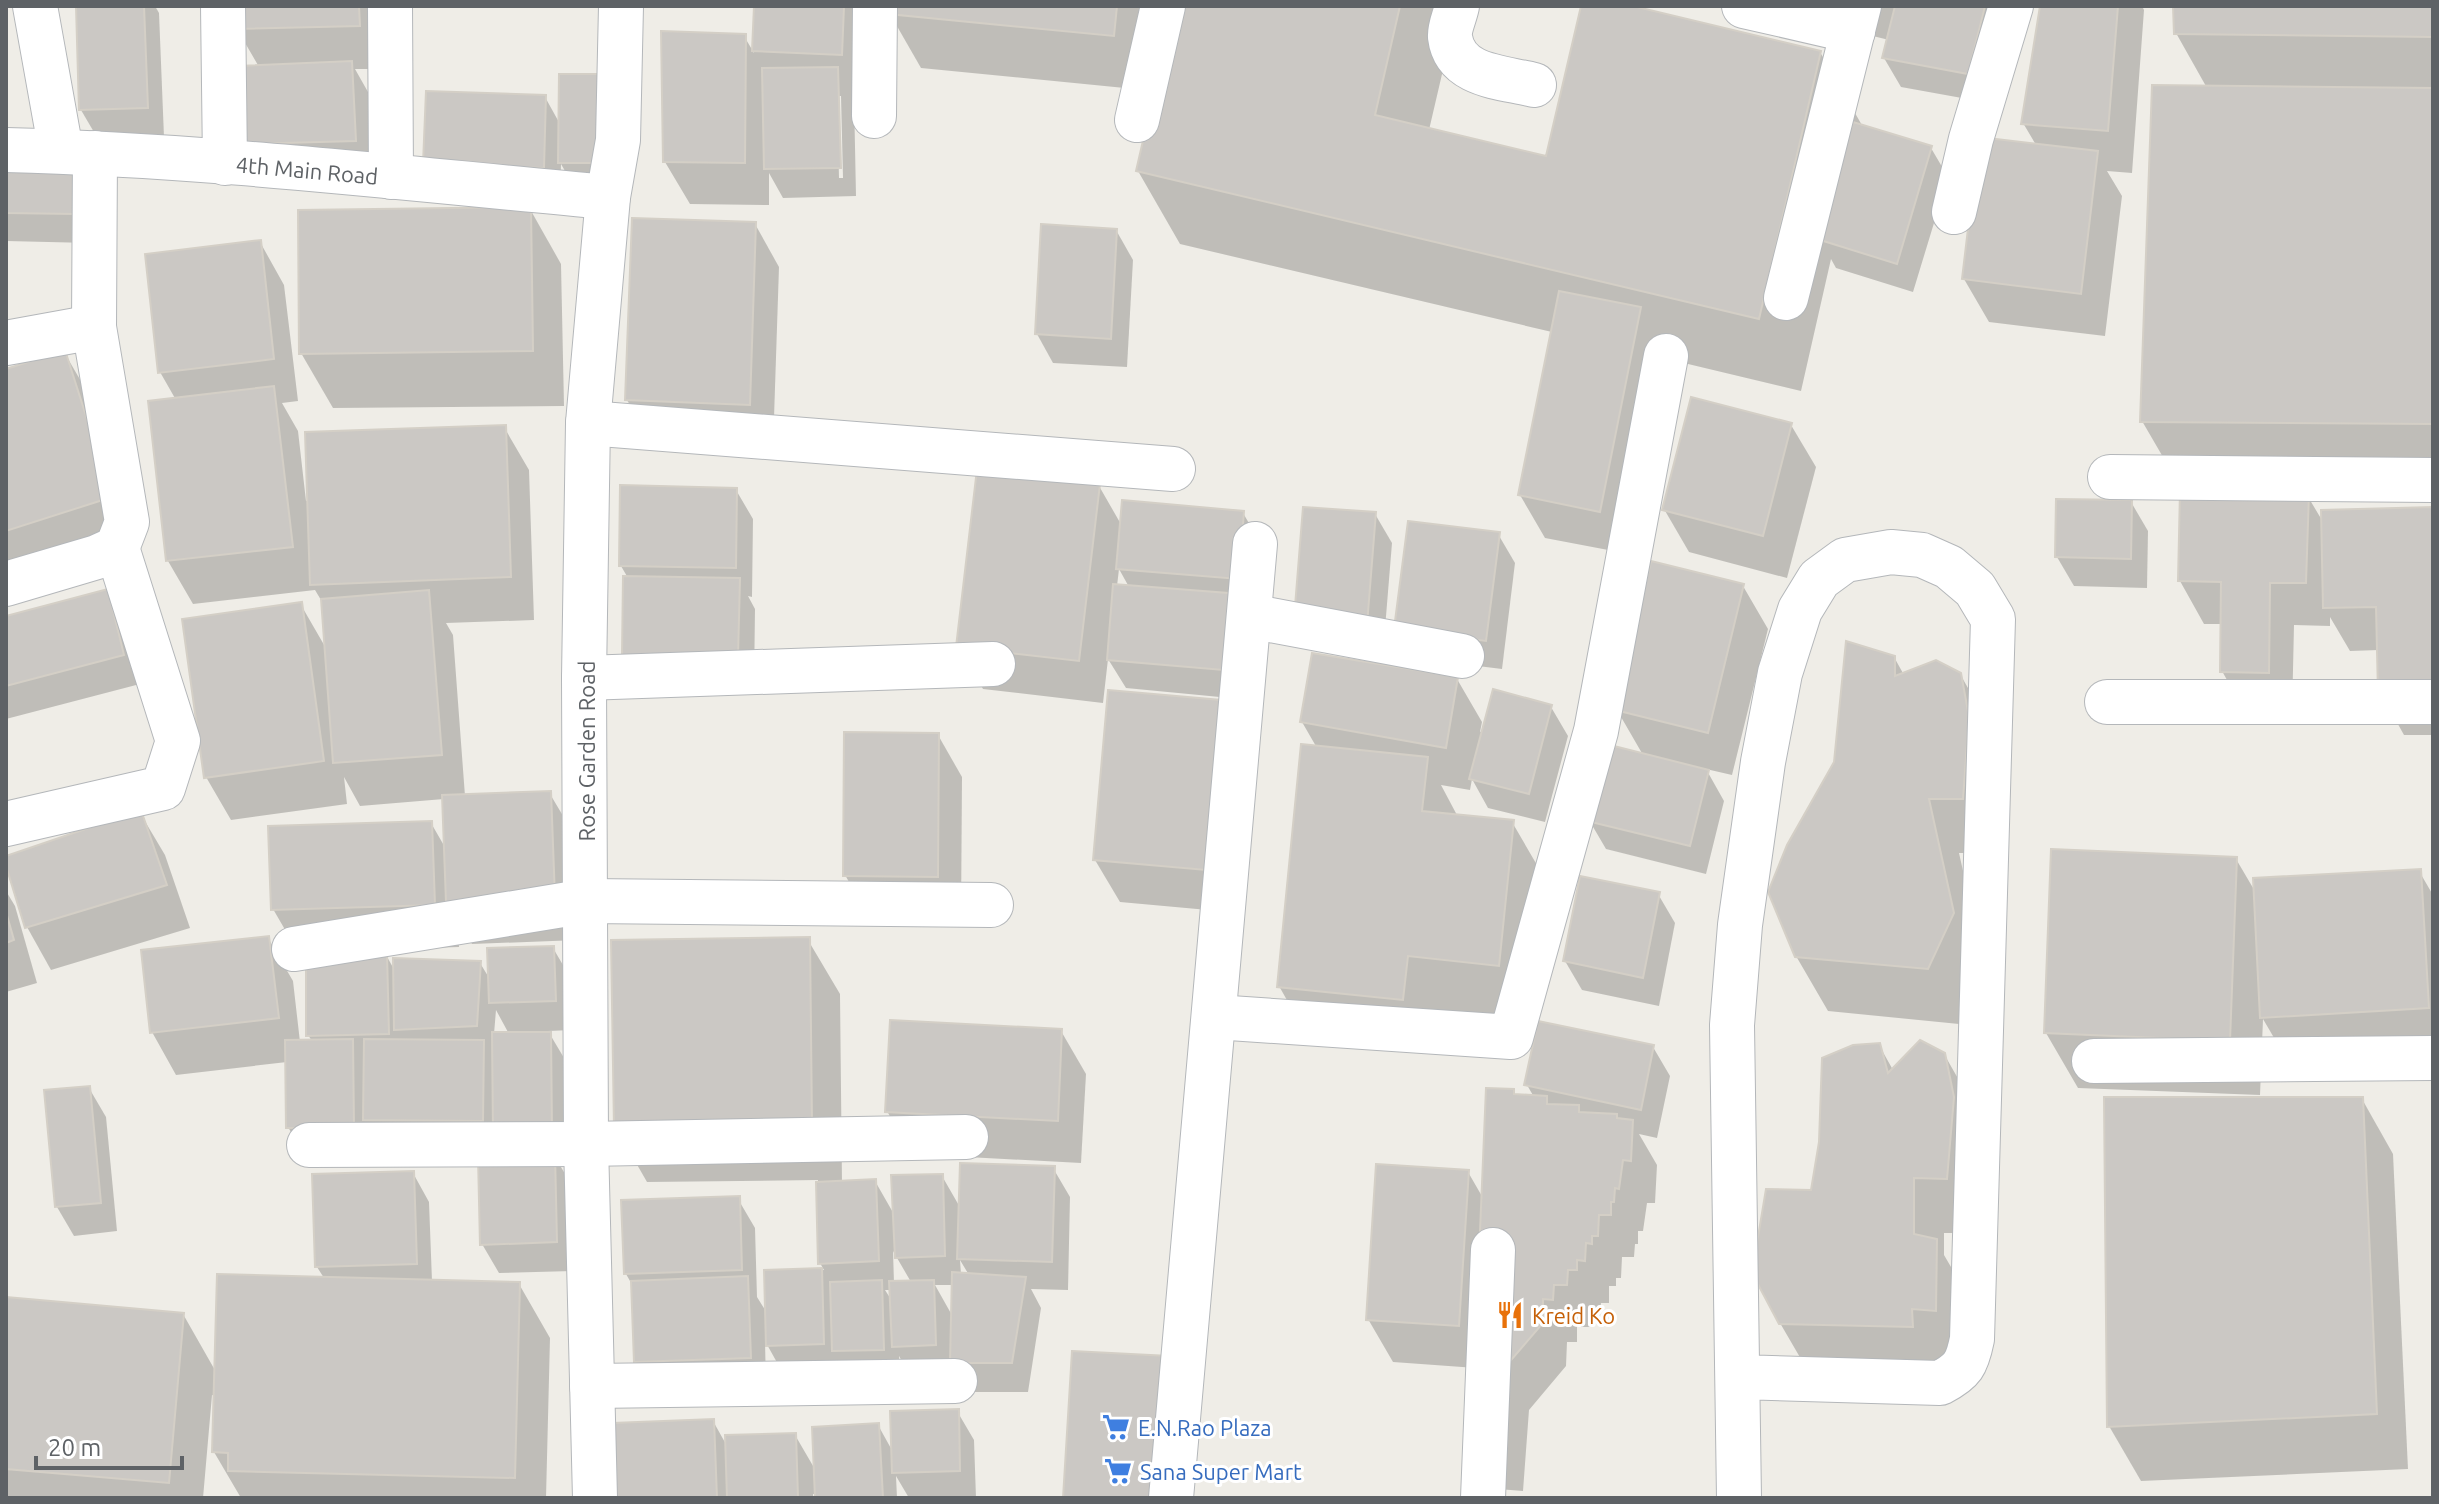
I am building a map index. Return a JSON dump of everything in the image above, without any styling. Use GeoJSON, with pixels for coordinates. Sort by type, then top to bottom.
{"type":"FeatureCollection","features":[{"type":"Feature","properties":{"kind":"street"},"geometry":{"type":"LineString","coordinates":[[6,824],[163,788],[178,741],[117,548],[127,522],[94,327],[78,152],[35,6]]}},
{"type":"Feature","properties":{"kind":"street"},"geometry":{"type":"LineString","coordinates":[[223,6],[225,163]]}},
{"type":"Feature","properties":{"kind":"street"},"geometry":{"type":"LineString","coordinates":[[390,6],[391,177]]}},
{"type":"Feature","properties":{"kind":"street","name":"Rose Garden Road"},"geometry":{"type":"LineString","coordinates":[[595,1498],[586,1144],[584,678],[588,423],[608,197],[618,140],[621,6]]}},
{"type":"Feature","properties":{"kind":"street"},"geometry":{"type":"LineString","coordinates":[[874,116],[875,6]]}},
{"type":"Feature","properties":{"kind":"street"},"geometry":{"type":"LineString","coordinates":[[1137,120],[1163,6]]}},
{"type":"Feature","properties":{"kind":"street"},"geometry":{"type":"LineString","coordinates":[[1457,6],[1450,35],[1455,53],[1468,69],[1534,85]]}},
{"type":"Feature","properties":{"kind":"street"},"geometry":{"type":"LineString","coordinates":[[1744,6],[1856,19],[1786,298]]}},
{"type":"Feature","properties":{"kind":"street"},"geometry":{"type":"LineString","coordinates":[[1954,212],[1971,139],[2011,6]]}},
{"type":"Feature","properties":{"kind":"street","name":"4th Main Road"},"geometry":{"type":"LineString","coordinates":[[6,150],[225,163],[608,197]]}},
{"type":"Feature","properties":{"kind":"street"},"geometry":{"type":"LineString","coordinates":[[6,343],[94,327]]}},
{"type":"Feature","properties":{"kind":"street"},"geometry":{"type":"LineString","coordinates":[[1215,1017],[1511,1037],[1596,731],[1666,356]]}},
{"type":"Feature","properties":{"kind":"street"},"geometry":{"type":"LineString","coordinates":[[588,423],[1173,469]]}},
{"type":"Feature","properties":{"kind":"street"},"geometry":{"type":"LineString","coordinates":[[2110,477],[2433,480]]}},
{"type":"Feature","properties":{"kind":"street"},"geometry":{"type":"LineString","coordinates":[[1171,1498],[1255,544]]}},
{"type":"Feature","properties":{"kind":"street"},"geometry":{"type":"LineString","coordinates":[[6,584],[117,548]]}},
{"type":"Feature","properties":{"kind":"street"},"geometry":{"type":"LineString","coordinates":[[1739,1377],[1940,1383],[1958,1374],[1968,1358],[1972,1339],[1993,619],[1975,589],[1949,567],[1922,555],[1891,552],[1845,560],[1819,579],[1800,610],[1780,673],[1763,762],[1744,895],[1732,1025],[1739,1498]]}},
{"type":"Feature","properties":{"kind":"street"},"geometry":{"type":"LineString","coordinates":[[1249,616],[1462,656]]}},
{"type":"Feature","properties":{"kind":"street"},"geometry":{"type":"LineString","coordinates":[[584,678],[993,664]]}},
{"type":"Feature","properties":{"kind":"street"},"geometry":{"type":"LineString","coordinates":[[2107,702],[2433,702]]}},
{"type":"Feature","properties":{"kind":"street"},"geometry":{"type":"LineString","coordinates":[[294,949],[587,901],[991,905]]}},
{"type":"Feature","properties":{"kind":"street"},"geometry":{"type":"LineString","coordinates":[[2094,1061],[2433,1058]]}},
{"type":"Feature","properties":{"kind":"street"},"geometry":{"type":"LineString","coordinates":[[309,1145],[966,1137]]}},
{"type":"Feature","properties":{"kind":"street"},"geometry":{"type":"LineString","coordinates":[[1483,1498],[1493,1250]]}},
{"type":"Feature","properties":{"kind":"street"},"geometry":{"type":"LineString","coordinates":[[592,1386],[955,1381]]}},
{"type":"Feature","properties":{"kind":"building"},"geometry":{"type":"Polygon","coordinates":[[[76,6],[144,6],[148,108],[79,110],[76,6]]]}},
{"type":"Feature","properties":{"kind":"building"},"geometry":{"type":"Polygon","coordinates":[[[235,6],[359,6],[360,26],[235,29],[235,6]]]}},
{"type":"Feature","properties":{"kind":"building"},"geometry":{"type":"Polygon","coordinates":[[[754,6],[844,6],[842,55],[752,51],[754,6]]]}},
{"type":"Feature","properties":{"kind":"building"},"geometry":{"type":"Polygon","coordinates":[[[888,6],[1117,6],[1114,36],[888,14],[888,6]]]}},
{"type":"Feature","properties":{"kind":"building"},"geometry":{"type":"Polygon","coordinates":[[[1174,6],[1400,6],[1375,115],[1546,156],[1581,6],[1633,6],[1821,51],[1759,319],[1136,171],[1174,6]]]}},
{"type":"Feature","properties":{"kind":"building"},"geometry":{"type":"Polygon","coordinates":[[[1895,6],[1985,6],[1968,74],[1882,58],[1895,6]]]}},
{"type":"Feature","properties":{"kind":"building"},"geometry":{"type":"Polygon","coordinates":[[[2040,6],[2118,6],[2108,131],[2021,124],[2040,6]]]}},
{"type":"Feature","properties":{"kind":"building"},"geometry":{"type":"Polygon","coordinates":[[[2173,6],[2433,6],[2433,37],[2174,34],[2173,6]]]}},
{"type":"Feature","properties":{"kind":"building"},"geometry":{"type":"Polygon","coordinates":[[[661,31],[746,34],[745,163],[663,162],[661,31]]]}},
{"type":"Feature","properties":{"kind":"building"},"geometry":{"type":"Polygon","coordinates":[[[352,61],[356,141],[242,144],[238,66],[352,61]]]}},
{"type":"Feature","properties":{"kind":"building"},"geometry":{"type":"Polygon","coordinates":[[[838,67],[841,168],[764,169],[762,68],[838,67]]]}},
{"type":"Feature","properties":{"kind":"building"},"geometry":{"type":"Polygon","coordinates":[[[559,74],[602,74],[602,163],[558,163],[559,74]]]}},
{"type":"Feature","properties":{"kind":"building"},"geometry":{"type":"Polygon","coordinates":[[[2152,85],[2433,88],[2433,424],[2140,422],[2152,85]]]}},
{"type":"Feature","properties":{"kind":"building"},"geometry":{"type":"Polygon","coordinates":[[[426,91],[546,95],[544,168],[423,164],[426,91]]]}},
{"type":"Feature","properties":{"kind":"building"},"geometry":{"type":"Polygon","coordinates":[[[1853,122],[1932,146],[1897,264],[1817,239],[1853,122]]]}},
{"type":"Feature","properties":{"kind":"building"},"geometry":{"type":"Polygon","coordinates":[[[1979,137],[2098,151],[2081,294],[1962,279],[1979,137]]]}},
{"type":"Feature","properties":{"kind":"building"},"geometry":{"type":"Polygon","coordinates":[[[6,156],[75,157],[74,214],[6,213],[6,156]]]}},
{"type":"Feature","properties":{"kind":"building"},"geometry":{"type":"Polygon","coordinates":[[[531,207],[533,351],[299,354],[298,210],[531,207]]]}},
{"type":"Feature","properties":{"kind":"building"},"geometry":{"type":"Polygon","coordinates":[[[632,218],[756,222],[750,405],[625,400],[632,218]]]}},
{"type":"Feature","properties":{"kind":"building"},"geometry":{"type":"Polygon","coordinates":[[[1041,224],[1117,229],[1111,339],[1035,334],[1041,224]]]}},
{"type":"Feature","properties":{"kind":"building"},"geometry":{"type":"Polygon","coordinates":[[[261,240],[274,359],[158,373],[145,254],[261,240]]]}},
{"type":"Feature","properties":{"kind":"building"},"geometry":{"type":"Polygon","coordinates":[[[1559,291],[1641,307],[1600,512],[1518,495],[1559,291]]]}},
{"type":"Feature","properties":{"kind":"building"},"geometry":{"type":"Polygon","coordinates":[[[65,350],[112,497],[6,531],[6,369],[65,350]]]}},
{"type":"Feature","properties":{"kind":"building"},"geometry":{"type":"Polygon","coordinates":[[[274,386],[293,547],[166,561],[148,401],[274,386]]]}},
{"type":"Feature","properties":{"kind":"building"},"geometry":{"type":"Polygon","coordinates":[[[1691,397],[1792,423],[1763,536],[1662,510],[1691,397]]]}},
{"type":"Feature","properties":{"kind":"building"},"geometry":{"type":"Polygon","coordinates":[[[506,425],[511,577],[310,585],[305,432],[506,425]]]}},
{"type":"Feature","properties":{"kind":"building"},"geometry":{"type":"Polygon","coordinates":[[[977,469],[1100,484],[1079,661],[956,647],[977,469]]]}},
{"type":"Feature","properties":{"kind":"building"},"geometry":{"type":"Polygon","coordinates":[[[620,485],[737,488],[736,568],[619,566],[620,485]]]}},
{"type":"Feature","properties":{"kind":"building"},"geometry":{"type":"Polygon","coordinates":[[[2180,491],[2309,493],[2306,583],[2270,583],[2269,673],[2220,672],[2221,582],[2178,581],[2180,491]]]}},
{"type":"Feature","properties":{"kind":"building"},"geometry":{"type":"Polygon","coordinates":[[[2056,499],[2132,500],[2131,559],[2055,557],[2056,499]]]}},
{"type":"Feature","properties":{"kind":"building"},"geometry":{"type":"Polygon","coordinates":[[[1122,500],[1244,511],[1239,579],[1116,569],[1122,500]]]}},
{"type":"Feature","properties":{"kind":"building"},"geometry":{"type":"Polygon","coordinates":[[[1303,507],[1376,512],[1367,625],[1294,619],[1303,507]]]}},
{"type":"Feature","properties":{"kind":"building"},"geometry":{"type":"Polygon","coordinates":[[[2433,507],[2433,692],[2378,693],[2376,607],[2323,608],[2321,510],[2433,507]]]}},
{"type":"Feature","properties":{"kind":"building"},"geometry":{"type":"Polygon","coordinates":[[[1408,521],[1500,532],[1486,641],[1394,629],[1408,521]]]}},
{"type":"Feature","properties":{"kind":"building"},"geometry":{"type":"Polygon","coordinates":[[[1651,561],[1744,584],[1708,733],[1615,710],[1651,561]]]}},
{"type":"Feature","properties":{"kind":"building"},"geometry":{"type":"Polygon","coordinates":[[[623,576],[740,578],[738,658],[622,656],[623,576]]]}},
{"type":"Feature","properties":{"kind":"building"},"geometry":{"type":"Polygon","coordinates":[[[1113,584],[1241,594],[1235,671],[1107,660],[1113,584]]]}},
{"type":"Feature","properties":{"kind":"building"},"geometry":{"type":"Polygon","coordinates":[[[108,589],[124,655],[6,686],[6,616],[108,589]]]}},
{"type":"Feature","properties":{"kind":"building"},"geometry":{"type":"Polygon","coordinates":[[[429,590],[442,755],[333,763],[321,599],[429,590]]]}},
{"type":"Feature","properties":{"kind":"building"},"geometry":{"type":"Polygon","coordinates":[[[302,602],[324,761],[204,778],[182,619],[302,602]]]}},
{"type":"Feature","properties":{"kind":"building"},"geometry":{"type":"Polygon","coordinates":[[[1846,641],[1895,656],[1895,676],[1936,660],[1961,673],[1969,717],[1963,799],[1929,799],[1954,913],[1928,969],[1795,957],[1768,892],[1787,845],[1834,762],[1846,641]]]}},
{"type":"Feature","properties":{"kind":"building"},"geometry":{"type":"Polygon","coordinates":[[[1312,653],[1458,677],[1446,748],[1300,722],[1312,653]]]}},
{"type":"Feature","properties":{"kind":"building"},"geometry":{"type":"Polygon","coordinates":[[[1493,689],[1552,705],[1529,794],[1469,779],[1493,689]]]}},
{"type":"Feature","properties":{"kind":"building"},"geometry":{"type":"Polygon","coordinates":[[[1108,690],[1221,700],[1206,870],[1093,860],[1108,690]]]}},
{"type":"Feature","properties":{"kind":"building"},"geometry":{"type":"Polygon","coordinates":[[[844,732],[939,733],[938,877],[843,876],[844,732]]]}},
{"type":"Feature","properties":{"kind":"building"},"geometry":{"type":"Polygon","coordinates":[[[1301,744],[1428,757],[1422,811],[1514,820],[1499,966],[1408,956],[1403,1000],[1277,987],[1301,744]]]}},
{"type":"Feature","properties":{"kind":"building"},"geometry":{"type":"Polygon","coordinates":[[[1606,744],[1709,770],[1690,846],[1587,821],[1606,744]]]}},
{"type":"Feature","properties":{"kind":"building"},"geometry":{"type":"Polygon","coordinates":[[[551,791],[555,898],[446,902],[442,795],[551,791]]]}},
{"type":"Feature","properties":{"kind":"building"},"geometry":{"type":"Polygon","coordinates":[[[141,810],[167,885],[25,928],[6,866],[6,856],[141,810]]]}},
{"type":"Feature","properties":{"kind":"building"},"geometry":{"type":"Polygon","coordinates":[[[432,821],[435,905],[271,910],[268,826],[432,821]]]}},
{"type":"Feature","properties":{"kind":"building"},"geometry":{"type":"Polygon","coordinates":[[[2051,849],[2237,857],[2230,1041],[2044,1033],[2051,849]]]}},
{"type":"Feature","properties":{"kind":"building"},"geometry":{"type":"Polygon","coordinates":[[[2421,869],[2429,1008],[2260,1018],[2253,878],[2421,869]]]}},
{"type":"Feature","properties":{"kind":"building"},"geometry":{"type":"Polygon","coordinates":[[[1580,876],[1660,892],[1643,978],[1563,961],[1580,876]]]}},
{"type":"Feature","properties":{"kind":"building"},"geometry":{"type":"Polygon","coordinates":[[[6,912],[14,940],[6,943],[6,912]]]}},
{"type":"Feature","properties":{"kind":"building"},"geometry":{"type":"Polygon","coordinates":[[[269,936],[279,1018],[150,1033],[141,950],[269,936]]]}},
{"type":"Feature","properties":{"kind":"building"},"geometry":{"type":"Polygon","coordinates":[[[810,937],[812,1126],[614,1128],[611,940],[810,937]]]}},
{"type":"Feature","properties":{"kind":"building"},"geometry":{"type":"Polygon","coordinates":[[[554,946],[556,1001],[489,1003],[487,948],[554,946]]]}},
{"type":"Feature","properties":{"kind":"building"},"geometry":{"type":"Polygon","coordinates":[[[387,953],[389,1034],[306,1036],[306,956],[387,953]]]}},
{"type":"Feature","properties":{"kind":"building"},"geometry":{"type":"Polygon","coordinates":[[[393,958],[481,961],[477,1026],[394,1030],[393,958]]]}},
{"type":"Feature","properties":{"kind":"building"},"geometry":{"type":"Polygon","coordinates":[[[890,1020],[1062,1029],[1058,1121],[885,1112],[890,1020]]]}},
{"type":"Feature","properties":{"kind":"building"},"geometry":{"type":"Polygon","coordinates":[[[1538,1021],[1654,1045],[1641,1110],[1524,1085],[1538,1021]]]}},
{"type":"Feature","properties":{"kind":"building"},"geometry":{"type":"Polygon","coordinates":[[[492,1032],[551,1032],[552,1133],[493,1134],[492,1032]]]}},
{"type":"Feature","properties":{"kind":"building"},"geometry":{"type":"Polygon","coordinates":[[[353,1039],[354,1128],[286,1128],[285,1040],[353,1039]]]}},
{"type":"Feature","properties":{"kind":"building"},"geometry":{"type":"Polygon","coordinates":[[[364,1039],[484,1040],[483,1121],[363,1120],[364,1039]]]}},
{"type":"Feature","properties":{"kind":"building"},"geometry":{"type":"Polygon","coordinates":[[[1920,1040],[1945,1053],[1954,1097],[1947,1179],[1914,1178],[1914,1234],[1937,1239],[1936,1311],[1912,1309],[1913,1327],[1779,1324],[1752,1273],[1766,1189],[1811,1190],[1819,1142],[1822,1058],[1853,1045],[1880,1043],[1888,1073],[1920,1040]]]}},
{"type":"Feature","properties":{"kind":"building"},"geometry":{"type":"Polygon","coordinates":[[[90,1086],[101,1203],[55,1207],[44,1090],[90,1086]]]}},
{"type":"Feature","properties":{"kind":"building"},"geometry":{"type":"Polygon","coordinates":[[[1486,1088],[1514,1089],[1514,1094],[1547,1096],[1547,1104],[1579,1105],[1579,1112],[1617,1114],[1617,1118],[1633,1120],[1631,1161],[1623,1160],[1619,1189],[1615,1188],[1614,1202],[1611,1202],[1611,1215],[1599,1215],[1598,1236],[1592,1236],[1592,1244],[1586,1243],[1585,1261],[1577,1260],[1577,1270],[1568,1270],[1567,1285],[1554,1285],[1553,1300],[1543,1299],[1543,1323],[1505,1367],[1471,1446],[1486,1088]]]}},
{"type":"Feature","properties":{"kind":"building"},"geometry":{"type":"Polygon","coordinates":[[[2104,1097],[2363,1097],[2377,1414],[2107,1427],[2104,1097]]]}},
{"type":"Feature","properties":{"kind":"building"},"geometry":{"type":"Polygon","coordinates":[[[555,1153],[557,1242],[480,1245],[478,1156],[555,1153]]]}},
{"type":"Feature","properties":{"kind":"building"},"geometry":{"type":"Polygon","coordinates":[[[960,1163],[1055,1166],[1052,1262],[957,1259],[960,1163]]]}},
{"type":"Feature","properties":{"kind":"building"},"geometry":{"type":"Polygon","coordinates":[[[1376,1164],[1469,1170],[1459,1326],[1366,1320],[1376,1164]]]}},
{"type":"Feature","properties":{"kind":"building"},"geometry":{"type":"Polygon","coordinates":[[[414,1171],[417,1264],[315,1267],[312,1174],[414,1171]]]}},
{"type":"Feature","properties":{"kind":"building"},"geometry":{"type":"Polygon","coordinates":[[[943,1174],[945,1256],[895,1258],[891,1175],[943,1174]]]}},
{"type":"Feature","properties":{"kind":"building"},"geometry":{"type":"Polygon","coordinates":[[[876,1179],[879,1261],[818,1264],[816,1182],[876,1179]]]}},
{"type":"Feature","properties":{"kind":"building"},"geometry":{"type":"Polygon","coordinates":[[[740,1196],[742,1270],[624,1274],[621,1200],[740,1196]]]}},
{"type":"Feature","properties":{"kind":"building"},"geometry":{"type":"Polygon","coordinates":[[[822,1268],[824,1344],[766,1346],[764,1270],[822,1268]]]}},
{"type":"Feature","properties":{"kind":"building"},"geometry":{"type":"Polygon","coordinates":[[[952,1272],[1026,1277],[1012,1363],[950,1363],[952,1272]]]}},
{"type":"Feature","properties":{"kind":"building"},"geometry":{"type":"Polygon","coordinates":[[[217,1274],[520,1282],[515,1478],[228,1471],[228,1453],[212,1452],[217,1274]]]}},
{"type":"Feature","properties":{"kind":"building"},"geometry":{"type":"Polygon","coordinates":[[[748,1276],[751,1358],[634,1362],[631,1281],[748,1276]]]}},
{"type":"Feature","properties":{"kind":"building"},"geometry":{"type":"Polygon","coordinates":[[[882,1280],[884,1350],[832,1351],[830,1282],[882,1280]]]}},
{"type":"Feature","properties":{"kind":"building"},"geometry":{"type":"Polygon","coordinates":[[[934,1280],[936,1345],[892,1347],[889,1281],[934,1280]]]}},
{"type":"Feature","properties":{"kind":"building"},"geometry":{"type":"Polygon","coordinates":[[[6,1297],[184,1313],[169,1483],[6,1469],[6,1297]]]}},
{"type":"Feature","properties":{"kind":"building","name":"E.N.Rao Plaza"},"geometry":{"type":"Polygon","coordinates":[[[1072,1351],[1169,1356],[1160,1498],[1063,1498],[1072,1351]]]}},
{"type":"Feature","properties":{"kind":"building"},"geometry":{"type":"Polygon","coordinates":[[[959,1409],[960,1471],[892,1473],[890,1411],[959,1409]]]}},
{"type":"Feature","properties":{"kind":"building"},"geometry":{"type":"Polygon","coordinates":[[[714,1419],[717,1498],[615,1498],[613,1423],[714,1419]]]}},
{"type":"Feature","properties":{"kind":"building"},"geometry":{"type":"Polygon","coordinates":[[[879,1423],[883,1498],[815,1498],[812,1427],[879,1423]]]}},
{"type":"Feature","properties":{"kind":"building"},"geometry":{"type":"Polygon","coordinates":[[[796,1433],[798,1498],[727,1498],[725,1435],[796,1433]]]}},
{"type":"Feature","properties":{"kind":"place","name":"Kreid Ko"},"geometry":{"type":"Point","coordinates":[1510,1315]}},
{"type":"Feature","properties":{"kind":"place","name":"E.N.Rao Plaza"},"geometry":{"type":"Point","coordinates":[1116,1427]}},
{"type":"Feature","properties":{"kind":"place","name":"Sana Super Mart"},"geometry":{"type":"Point","coordinates":[1118,1471]}}]}
